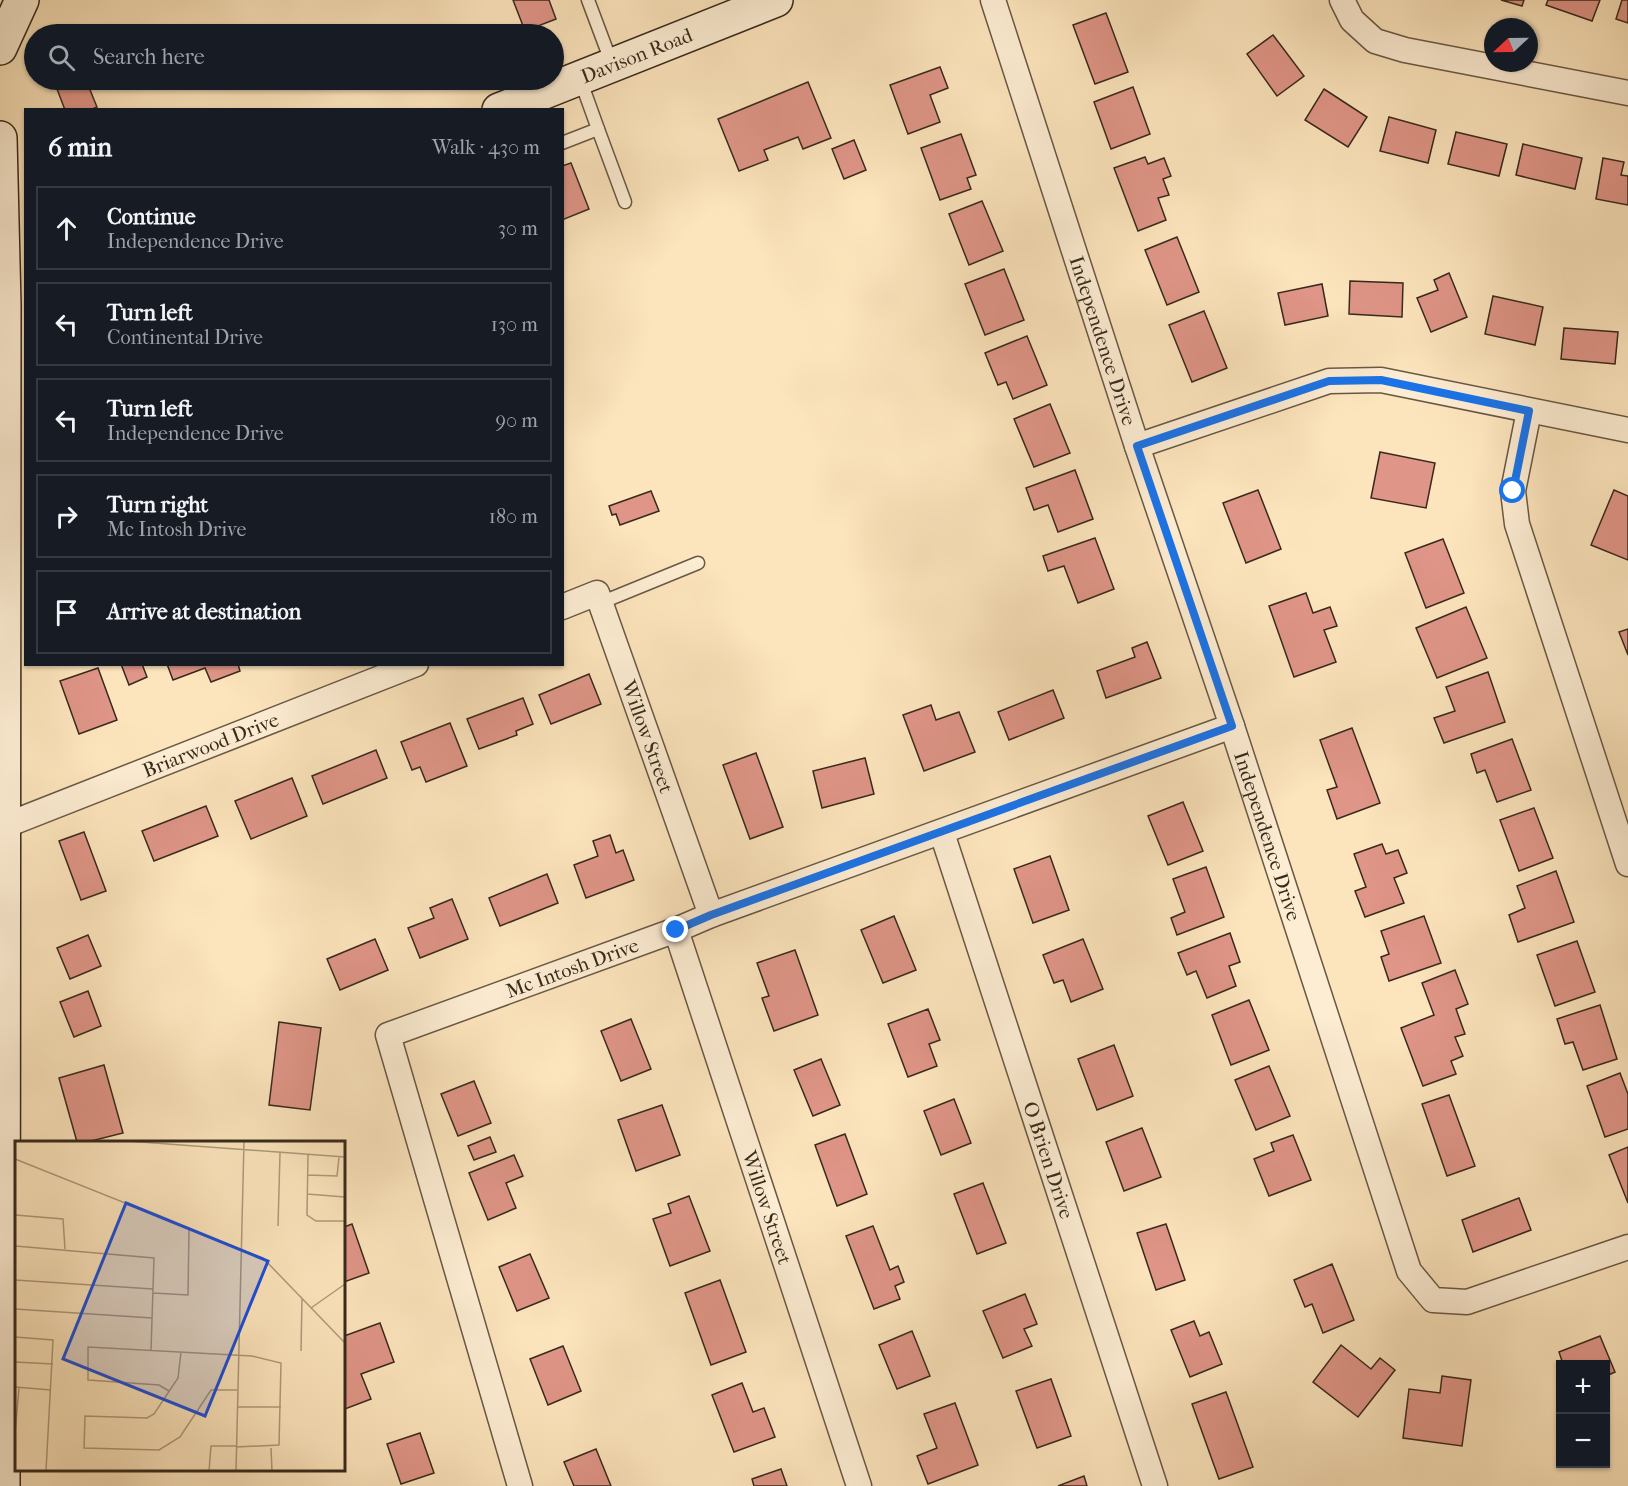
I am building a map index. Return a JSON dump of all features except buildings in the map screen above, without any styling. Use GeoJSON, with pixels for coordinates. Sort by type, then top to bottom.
{"type":"FeatureCollection","features":[{"type":"Feature","properties":{"kind":"main road"},"geometry":{"type":"LineString","coordinates":[[0,48],[22,0]]}},
{"type":"Feature","properties":{"kind":"main road","name":"Davison Road"},"geometry":{"type":"LineString","coordinates":[[564,84],[726,14],[776,0]]}},
{"type":"Feature","properties":{"kind":"main road","name":"Davison Road"},"geometry":{"type":"LineString","coordinates":[[503,108],[549,90]]}},
{"type":"Feature","properties":{"kind":"main road"},"geometry":{"type":"LineString","coordinates":[[0,138],[10,302],[2,510],[3,1486]]}},
{"type":"Feature","properties":{"kind":"street","name":"Independence Drive"},"geometry":{"type":"LineString","coordinates":[[993,0],[1137,446],[1232,726],[1408,1271],[1433,1300],[1467,1302],[1628,1247]]}},
{"type":"Feature","properties":{"kind":"street"},"geometry":{"type":"LineString","coordinates":[[1342,0],[1352,20],[1375,41],[1405,50],[1628,93]]}},
{"type":"Feature","properties":{"kind":"street"},"geometry":{"type":"LineString","coordinates":[[1137,446],[1329,381],[1381,380],[1628,430]]}},
{"type":"Feature","properties":{"kind":"street"},"geometry":{"type":"LineString","coordinates":[[1529,411],[1513,491],[1517,524],[1628,864]]}},
{"type":"Feature","properties":{"kind":"street"},"geometry":{"type":"LineString","coordinates":[[564,606],[598,598]]}},
{"type":"Feature","properties":{"kind":"street","name":"Willow Street"},"geometry":{"type":"LineString","coordinates":[[598,598],[711,915]]}},
{"type":"Feature","properties":{"kind":"street","name":"Briarwood Drive"},"geometry":{"type":"LineString","coordinates":[[4,826],[411,666]]}},
{"type":"Feature","properties":{"kind":"street","name":"Mc Intosh Drive"},"geometry":{"type":"LineString","coordinates":[[520,1486],[388,1035],[1232,726]]}},
{"type":"Feature","properties":{"kind":"street","name":"O Brien Drive"},"geometry":{"type":"LineString","coordinates":[[942,833],[1155,1486]]}},
{"type":"Feature","properties":{"kind":"street","name":"Willow Street"},"geometry":{"type":"LineString","coordinates":[[676,930],[859,1486]]}},
{"type":"Feature","properties":{"kind":"lane"},"geometry":{"type":"LineString","coordinates":[[588,0],[612,65]]}},
{"type":"Feature","properties":{"kind":"lane"},"geometry":{"type":"LineString","coordinates":[[580,78],[625,202]]}},
{"type":"Feature","properties":{"kind":"lane"},"geometry":{"type":"LineString","coordinates":[[564,142],[598,129]]}},
{"type":"Feature","properties":{"kind":"lane"},"geometry":{"type":"LineString","coordinates":[[598,598],[698,562]]}},
{"type":"Feature","properties":{"kind":"route"},"geometry":{"type":"LineString","coordinates":[[676,930],[711,915],[1232,726],[1137,446],[1329,381],[1381,380],[1529,411],[1513,491]]}}]}
